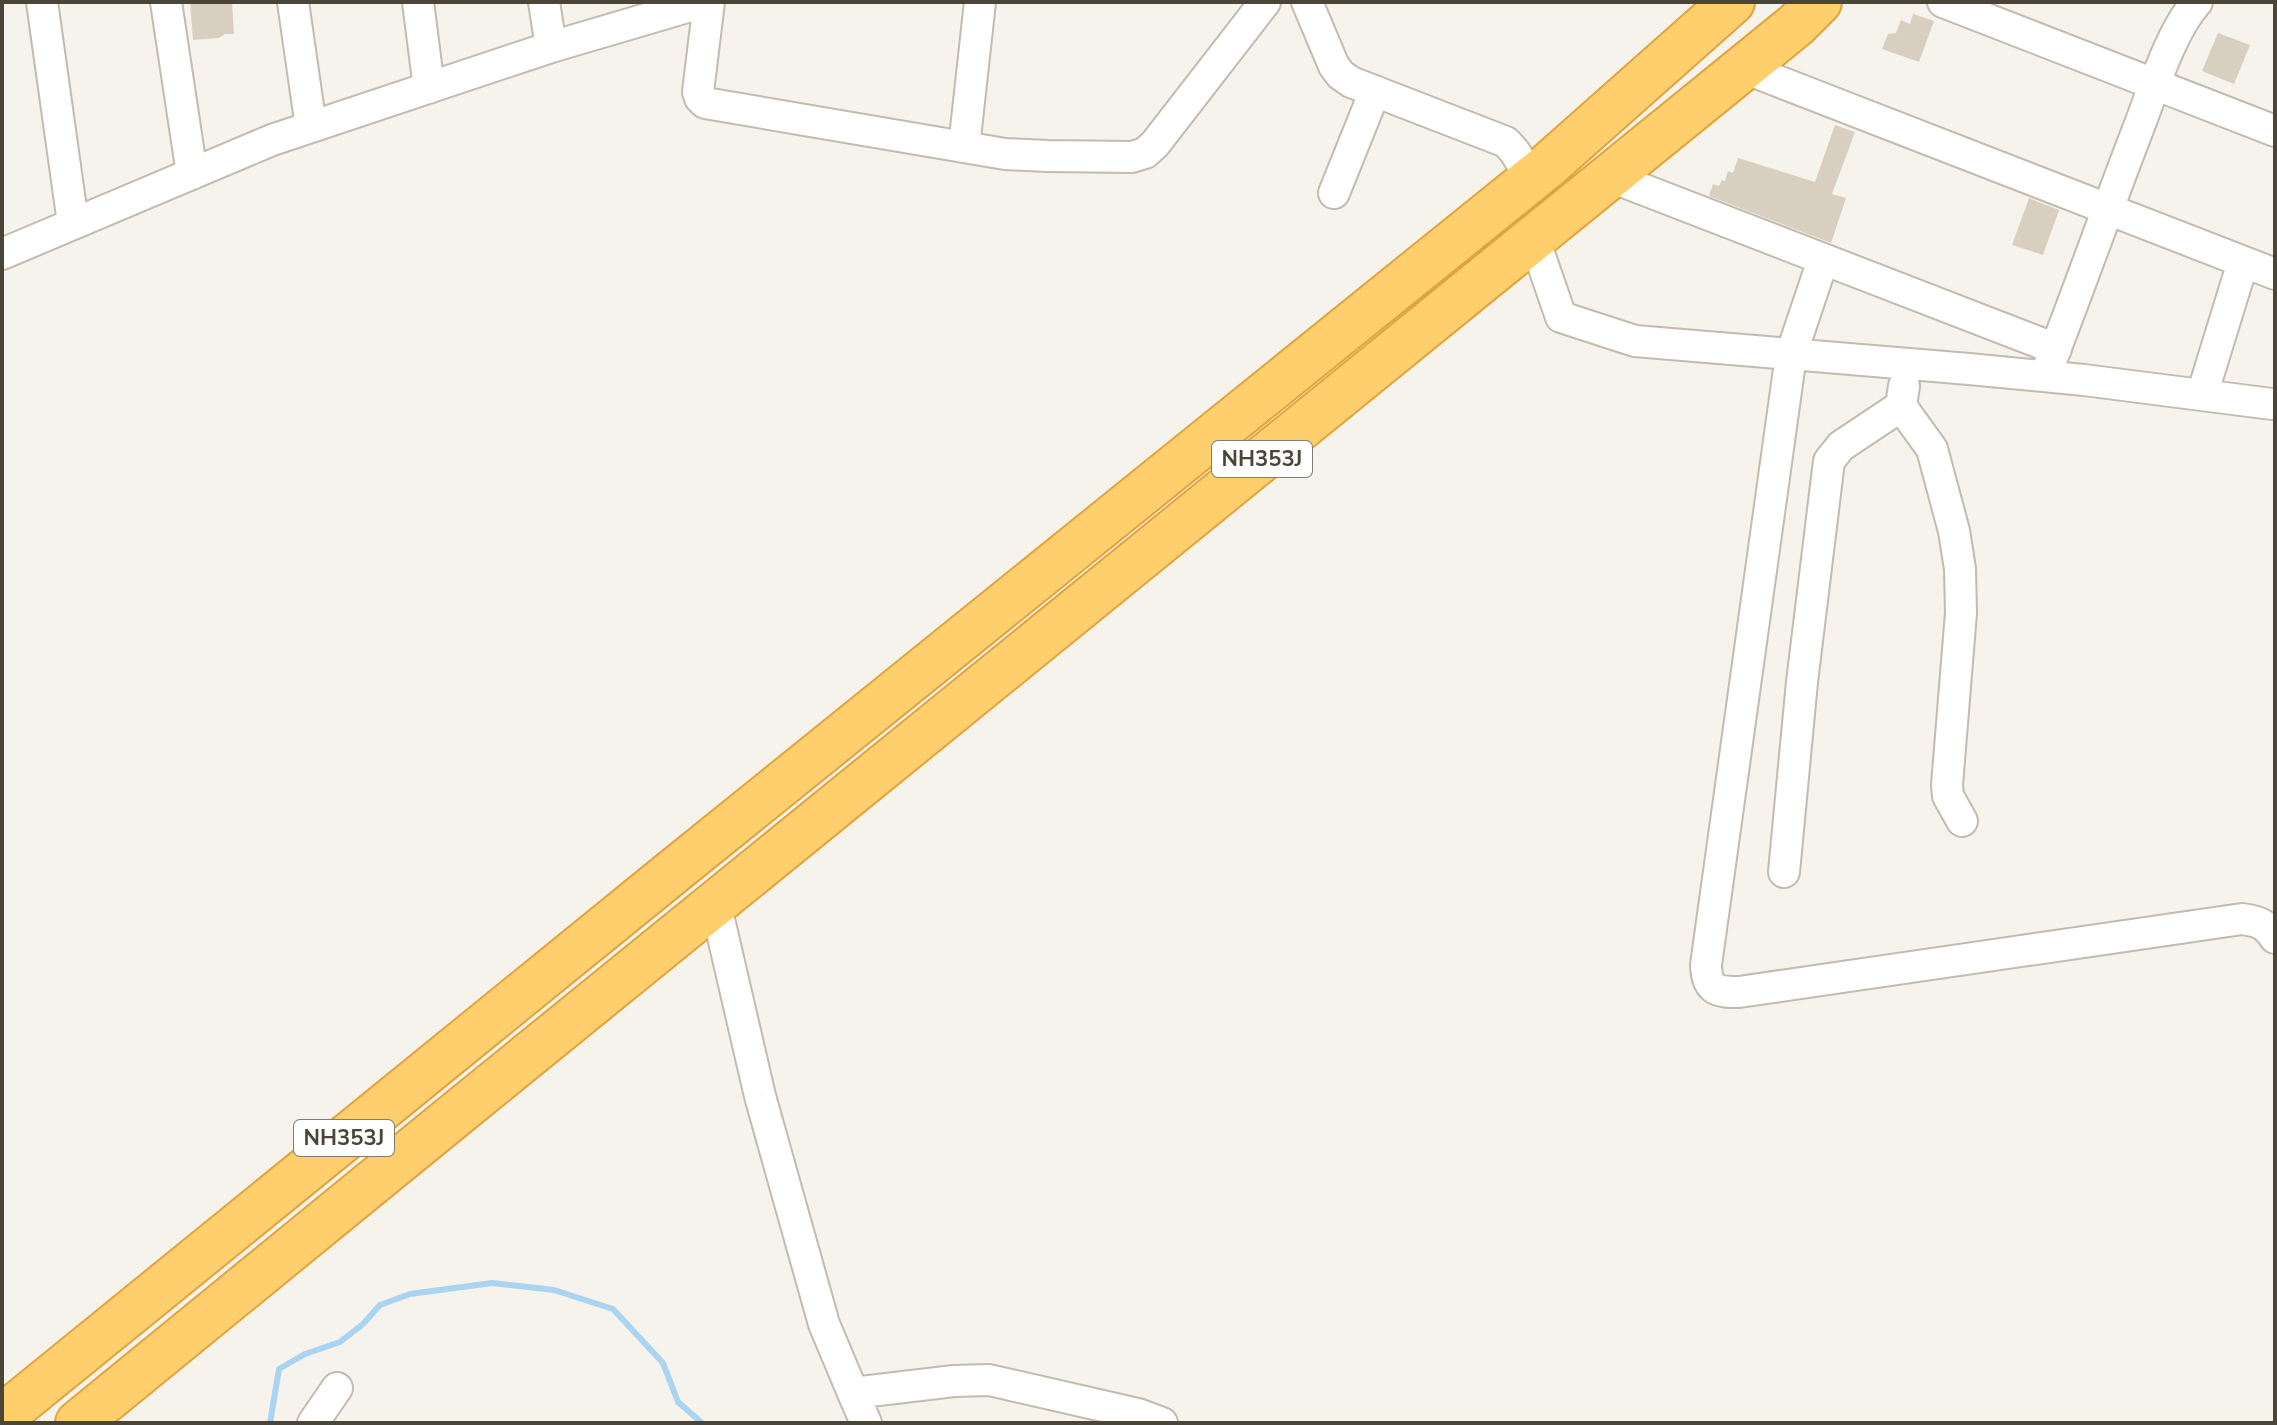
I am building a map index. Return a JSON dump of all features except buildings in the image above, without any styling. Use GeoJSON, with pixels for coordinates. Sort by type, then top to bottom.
{"type":"FeatureCollection","features":[{"type":"Feature","properties":{"kind":"highway","name":"NH353J"},"geometry":{"type":"LineString","coordinates":[[10,1410],[1531,179],[1732,2]]}},
{"type":"Feature","properties":{"kind":"highway","name":"NH353J"},"geometry":{"type":"LineString","coordinates":[[78,1423],[708,907],[1611,177],[1796,25],[1819,2]]}},
{"type":"Feature","properties":{"kind":"street"},"geometry":{"type":"LineString","coordinates":[[42,2],[73,223]]}},
{"type":"Feature","properties":{"kind":"street"},"geometry":{"type":"LineString","coordinates":[[166,2],[192,174]]}},
{"type":"Feature","properties":{"kind":"street"},"geometry":{"type":"LineString","coordinates":[[293,2],[311,127]]}},
{"type":"Feature","properties":{"kind":"street"},"geometry":{"type":"LineString","coordinates":[[418,2],[429,88]]}},
{"type":"Feature","properties":{"kind":"street"},"geometry":{"type":"LineString","coordinates":[[544,2],[551,47]]}},
{"type":"Feature","properties":{"kind":"street"},"geometry":{"type":"LineString","coordinates":[[2,254],[272,140],[551,47],[707,2],[698,92],[705,103],[1005,154],[1132,157],[1145,153],[1155,144],[1265,2]]}},
{"type":"Feature","properties":{"kind":"street"},"geometry":{"type":"LineString","coordinates":[[964,147],[980,2]]}},
{"type":"Feature","properties":{"kind":"street"},"geometry":{"type":"LineString","coordinates":[[1307,2],[1334,66],[1341,75],[1351,82],[1506,142],[1531,179]]}},
{"type":"Feature","properties":{"kind":"street"},"geometry":{"type":"LineString","coordinates":[[1943,2],[2275,131]]}},
{"type":"Feature","properties":{"kind":"street"},"geometry":{"type":"LineString","coordinates":[[2050,363],[2155,85],[2179,29],[2197,2]]}},
{"type":"Feature","properties":{"kind":"street"},"geometry":{"type":"LineString","coordinates":[[1744,68],[2275,274]]}},
{"type":"Feature","properties":{"kind":"street"},"geometry":{"type":"LineString","coordinates":[[1334,193],[1375,91]]}},
{"type":"Feature","properties":{"kind":"street"},"geometry":{"type":"LineString","coordinates":[[1611,177],[1823,260],[2050,363]]}},
{"type":"Feature","properties":{"kind":"street"},"geometry":{"type":"LineString","coordinates":[[1534,239],[1561,317],[1635,341],[1908,364],[2050,363],[2202,395],[2272,404]]}},
{"type":"Feature","properties":{"kind":"street"},"geometry":{"type":"LineString","coordinates":[[1823,260],[1791,355],[1706,965],[1712,987],[1722,992],[1739,992],[2242,919],[2258,921],[2275,938]]}},
{"type":"Feature","properties":{"kind":"street"},"geometry":{"type":"LineString","coordinates":[[2202,395],[2243,262]]}},
{"type":"Feature","properties":{"kind":"street"},"geometry":{"type":"LineString","coordinates":[[1908,364],[1901,406],[1932,449],[1958,556],[1961,613],[1947,785],[1948,796],[1962,821]]}},
{"type":"Feature","properties":{"kind":"street"},"geometry":{"type":"LineString","coordinates":[[1784,872],[1802,682],[1829,461],[1841,446],[1901,406]]}},
{"type":"Feature","properties":{"kind":"street"},"geometry":{"type":"LineString","coordinates":[[708,907],[819,1309],[866,1423]]}},
{"type":"Feature","properties":{"kind":"street"},"geometry":{"type":"LineString","coordinates":[[853,1393],[989,1380],[1138,1414],[1162,1423]]}},
{"type":"Feature","properties":{"kind":"street"},"geometry":{"type":"LineString","coordinates":[[313,1423],[337,1388]]}},
{"type":"Feature","properties":{"kind":"waterway"},"geometry":{"type":"LineString","coordinates":[[270,1423],[279,1369],[305,1354],[340,1342],[363,1324],[380,1305],[410,1294],[492,1283],[554,1290],[613,1309],[663,1363],[678,1402],[702,1423]]}}]}
